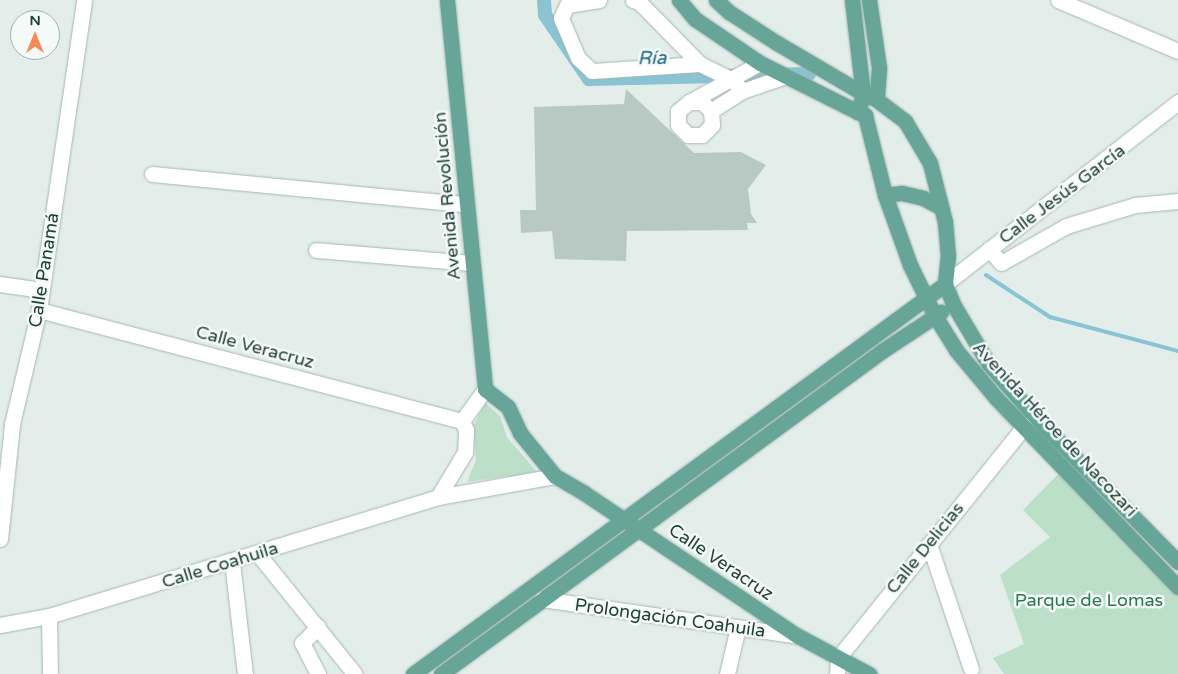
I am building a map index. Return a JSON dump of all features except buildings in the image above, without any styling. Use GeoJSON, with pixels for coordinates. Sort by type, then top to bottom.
{"type":"FeatureCollection","features":[{"type":"Feature","properties":{"kind":"main road","name":"Avenida Revolución"},"geometry":{"type":"LineString","coordinates":[[447,0],[485,389]]}},
{"type":"Feature","properties":{"kind":"main road"},"geometry":{"type":"LineString","coordinates":[[679,0],[695,19],[760,63],[862,113]]}},
{"type":"Feature","properties":{"kind":"main road"},"geometry":{"type":"LineString","coordinates":[[716,0],[761,33],[870,97]]}},
{"type":"Feature","properties":{"kind":"main road","name":"Avenida Héroe de Nacozari"},"geometry":{"type":"LineString","coordinates":[[852,0],[870,97],[905,121],[930,163],[942,208],[948,255],[946,284],[953,304],[988,363],[1039,421],[1178,562]]}},
{"type":"Feature","properties":{"kind":"main road","name":"Avenida Héroe de Nacozari"},"geometry":{"type":"LineString","coordinates":[[868,0],[879,68],[870,97],[862,113],[885,195],[910,265],[935,316],[956,350],[1024,427],[1178,587]]}},
{"type":"Feature","properties":{"kind":"main road"},"geometry":{"type":"LineString","coordinates":[[885,195],[902,192],[923,198],[942,208]]}},
{"type":"Feature","properties":{"kind":"main road"},"geometry":{"type":"LineString","coordinates":[[413,674],[622,519],[946,284]]}},
{"type":"Feature","properties":{"kind":"main road"},"geometry":{"type":"LineString","coordinates":[[441,674],[882,351],[953,304]]}},
{"type":"Feature","properties":{"kind":"main road"},"geometry":{"type":"LineString","coordinates":[[485,389],[508,407],[520,433],[555,476]]}},
{"type":"Feature","properties":{"kind":"main road","name":"Calle Veracruz"},"geometry":{"type":"LineString","coordinates":[[555,476],[798,636],[869,674]]}},
{"type":"Feature","properties":{"kind":"street","name":"Calle Panamá"},"geometry":{"type":"LineString","coordinates":[[0,539],[12,424],[39,310],[84,0]]}},
{"type":"Feature","properties":{"kind":"street"},"geometry":{"type":"LineString","coordinates":[[598,0],[567,5],[561,18],[578,58],[592,70],[700,64]]}},
{"type":"Feature","properties":{"kind":"street"},"geometry":{"type":"LineString","coordinates":[[633,0],[639,2],[663,30],[700,64],[738,86]]}},
{"type":"Feature","properties":{"kind":"street"},"geometry":{"type":"LineString","coordinates":[[1058,0],[1178,51]]}},
{"type":"Feature","properties":{"kind":"street"},"geometry":{"type":"LineString","coordinates":[[711,110],[760,63]]}},
{"type":"Feature","properties":{"kind":"street"},"geometry":{"type":"LineString","coordinates":[[689,102],[702,102],[711,110],[712,125],[702,135],[688,135],[678,125],[678,111],[689,102],[738,86],[786,76]]}},
{"type":"Feature","properties":{"kind":"street","name":"Calle Jesús García"},"geometry":{"type":"LineString","coordinates":[[946,284],[989,249],[1134,140],[1178,102]]}},
{"type":"Feature","properties":{"kind":"street"},"geometry":{"type":"LineString","coordinates":[[152,174],[466,204]]}},
{"type":"Feature","properties":{"kind":"street"},"geometry":{"type":"LineString","coordinates":[[989,249],[1001,263],[1066,226],[1135,204],[1178,201]]}},
{"type":"Feature","properties":{"kind":"street"},"geometry":{"type":"LineString","coordinates":[[316,250],[472,263]]}},
{"type":"Feature","properties":{"kind":"street"},"geometry":{"type":"LineString","coordinates":[[0,284],[42,290]]}},
{"type":"Feature","properties":{"kind":"street","name":"Calle Veracruz"},"geometry":{"type":"LineString","coordinates":[[39,310],[462,421]]}},
{"type":"Feature","properties":{"kind":"street"},"geometry":{"type":"LineString","coordinates":[[438,497],[465,452],[462,421],[485,389]]}},
{"type":"Feature","properties":{"kind":"street"},"geometry":{"type":"LineString","coordinates":[[1024,427],[1039,421]]}},
{"type":"Feature","properties":{"kind":"street","name":"Calle Delicias"},"geometry":{"type":"LineString","coordinates":[[838,658],[1024,427]]}},
{"type":"Feature","properties":{"kind":"street","name":"Calle Coahuila"},"geometry":{"type":"LineString","coordinates":[[0,625],[49,616],[232,562],[438,497],[555,476]]}},
{"type":"Feature","properties":{"kind":"street"},"geometry":{"type":"LineString","coordinates":[[929,544],[971,669]]}},
{"type":"Feature","properties":{"kind":"street"},"geometry":{"type":"LineString","coordinates":[[258,554],[355,674]]}},
{"type":"Feature","properties":{"kind":"street"},"geometry":{"type":"LineString","coordinates":[[232,562],[245,674]]}},
{"type":"Feature","properties":{"kind":"street","name":"Prolongación Coahuila"},"geometry":{"type":"LineString","coordinates":[[542,599],[798,636]]}},
{"type":"Feature","properties":{"kind":"street"},"geometry":{"type":"LineString","coordinates":[[49,616],[50,674]]}},
{"type":"Feature","properties":{"kind":"street"},"geometry":{"type":"LineString","coordinates":[[318,627],[302,643],[318,674]]}},
{"type":"Feature","properties":{"kind":"street"},"geometry":{"type":"LineString","coordinates":[[727,674],[738,627]]}},
{"type":"Feature","properties":{"kind":"street"},"geometry":{"type":"LineString","coordinates":[[837,674],[838,658]]}},
{"type":"Feature","properties":{"kind":"green space"},"geometry":{"type":"Polygon","coordinates":[[[485,403],[500,416],[507,437],[537,472],[467,482],[476,460],[473,426],[485,403]]]}},
{"type":"Feature","properties":{"kind":"green space","name":"Parque de Lomas"},"geometry":{"type":"Polygon","coordinates":[[[1064,468],[1178,587],[1178,674],[1004,674],[993,658],[1024,644],[1000,575],[1050,537],[1023,510],[1064,468]]]}},
{"type":"Feature","properties":{"kind":"waterway","name":"Ría"},"geometry":{"type":"LineString","coordinates":[[544,0],[545,15],[589,79],[809,74]]}},
{"type":"Feature","properties":{"kind":"waterway"},"geometry":{"type":"LineString","coordinates":[[986,275],[1050,317],[1178,351]]}}]}
